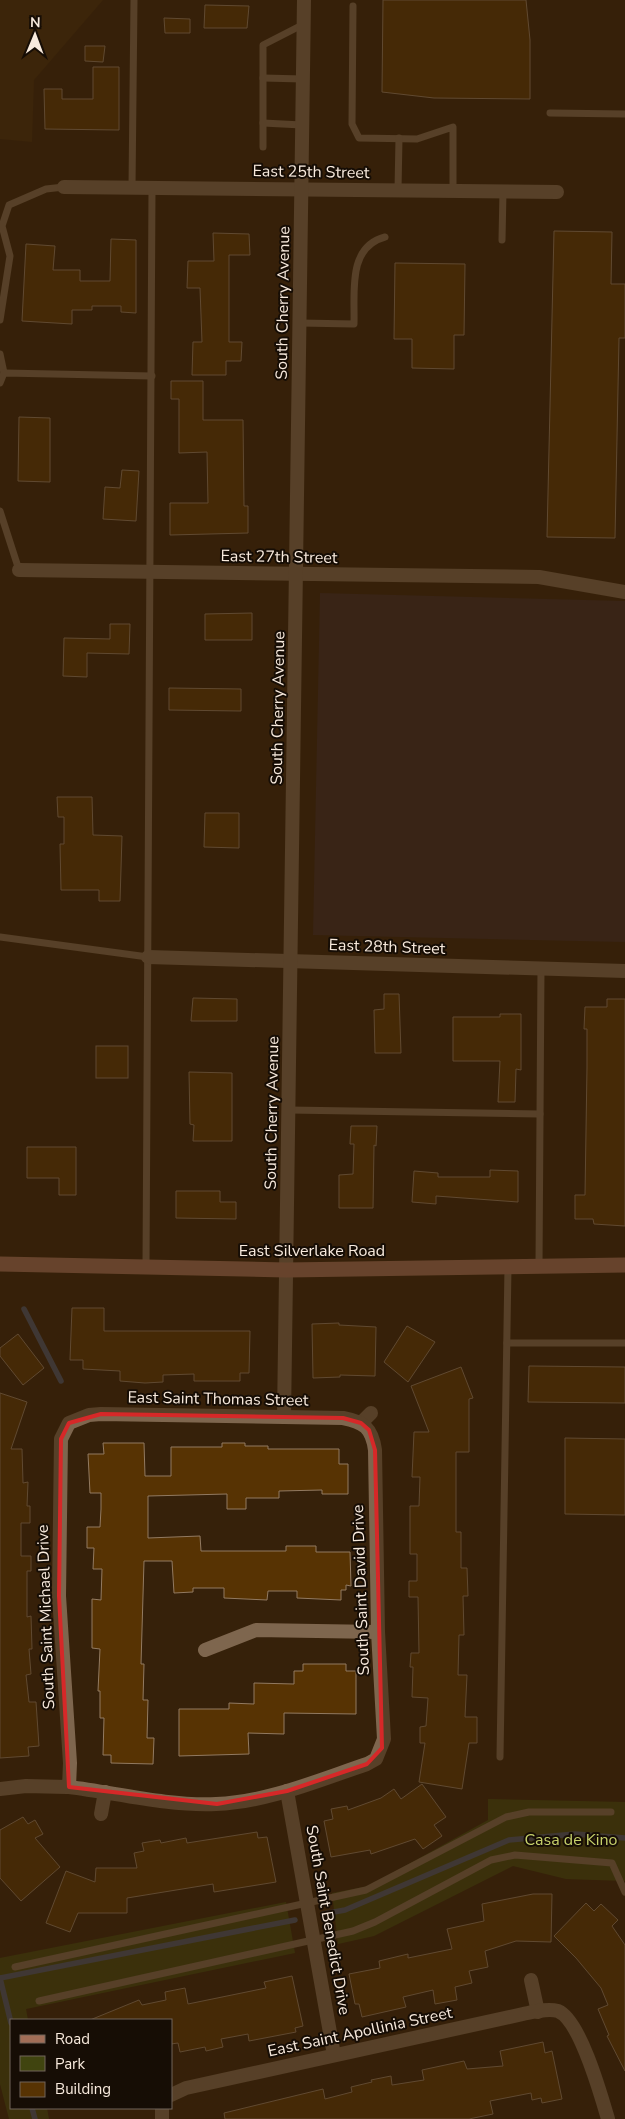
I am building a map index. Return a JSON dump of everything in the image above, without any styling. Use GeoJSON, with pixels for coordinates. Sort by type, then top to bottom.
{"type":"FeatureCollection","features":[{"type":"Feature","properties":{"kind":"street","name":"South Cherry Avenue"},"geometry":{"type":"LineString","coordinates":[[284,1417],[292,962],[304,0]]}},
{"type":"Feature","properties":{"kind":"street","name":"East 25th Street"},"geometry":{"type":"LineString","coordinates":[[64,187],[557,192]]}},
{"type":"Feature","properties":{"kind":"street","name":"East 27th Street"},"geometry":{"type":"LineString","coordinates":[[19,570],[539,577],[625,592]]}},
{"type":"Feature","properties":{"kind":"street","name":"East 28th Street"},"geometry":{"type":"LineString","coordinates":[[148,957],[625,971]]}},
{"type":"Feature","properties":{"kind":"street","name":"East Silverlake Road"},"geometry":{"type":"LineString","coordinates":[[0,1264],[286,1270],[625,1265]]}},
{"type":"Feature","properties":{"kind":"street"},"geometry":{"type":"LineString","coordinates":[[361,1423],[371,1413]]}},
{"type":"Feature","properties":{"kind":"street","name":"East Saint Thomas Street"},"geometry":{"type":"LineString","coordinates":[[70,1418],[102,1414],[343,1418],[361,1423]]}},
{"type":"Feature","properties":{"kind":"street","name":"South Saint Michael Drive"},"geometry":{"type":"LineString","coordinates":[[69,1787],[70,1763],[59,1586],[61,1439],[70,1418]]}},
{"type":"Feature","properties":{"kind":"street","name":"South Saint David Drive"},"geometry":{"type":"LineString","coordinates":[[287,1791],[367,1764],[376,1759],[384,1739],[378,1632],[374,1450],[373,1437],[361,1423]]}},
{"type":"Feature","properties":{"kind":"street"},"geometry":{"type":"LineString","coordinates":[[205,1650],[256,1630],[378,1632]]}},
{"type":"Feature","properties":{"kind":"street"},"geometry":{"type":"LineString","coordinates":[[0,1789],[26,1786],[69,1787],[170,1802],[216,1804],[287,1791]]}},
{"type":"Feature","properties":{"kind":"street","name":"South Saint Benedict Drive"},"geometry":{"type":"LineString","coordinates":[[287,1791],[334,2055]]}},
{"type":"Feature","properties":{"kind":"street"},"geometry":{"type":"LineString","coordinates":[[101,1814],[105,1792]]}},
{"type":"Feature","properties":{"kind":"street"},"geometry":{"type":"LineString","coordinates":[[531,1980],[538,2012]]}},
{"type":"Feature","properties":{"kind":"street","name":"East Saint Apollinia Street"},"geometry":{"type":"LineString","coordinates":[[172,2095],[186,2088],[334,2055],[538,2012],[558,2012],[568,2019],[577,2034],[608,2119]]}},
{"type":"Feature","properties":{"kind":"lane"},"geometry":{"type":"LineString","coordinates":[[132,187],[134,0]]}},
{"type":"Feature","properties":{"kind":"lane"},"geometry":{"type":"LineString","coordinates":[[353,6],[352,124],[359,138],[416,139],[453,127],[453,190]]}},
{"type":"Feature","properties":{"kind":"lane"},"geometry":{"type":"LineString","coordinates":[[263,147],[263,45],[304,24]]}},
{"type":"Feature","properties":{"kind":"lane"},"geometry":{"type":"LineString","coordinates":[[263,78],[303,79]]}},
{"type":"Feature","properties":{"kind":"lane"},"geometry":{"type":"LineString","coordinates":[[550,113],[625,114]]}},
{"type":"Feature","properties":{"kind":"lane"},"geometry":{"type":"LineString","coordinates":[[263,123],[302,125]]}},
{"type":"Feature","properties":{"kind":"lane"},"geometry":{"type":"LineString","coordinates":[[398,190],[399,138]]}},
{"type":"Feature","properties":{"kind":"lane"},"geometry":{"type":"LineString","coordinates":[[0,320],[10,256],[2,226],[10,205],[46,189],[64,187]]}},
{"type":"Feature","properties":{"kind":"lane"},"geometry":{"type":"LineString","coordinates":[[146,1267],[152,188]]}},
{"type":"Feature","properties":{"kind":"lane"},"geometry":{"type":"LineString","coordinates":[[502,240],[503,191]]}},
{"type":"Feature","properties":{"kind":"lane"},"geometry":{"type":"LineString","coordinates":[[300,323],[354,324],[357,263],[364,250],[370,244],[385,237]]}},
{"type":"Feature","properties":{"kind":"lane"},"geometry":{"type":"LineString","coordinates":[[0,354],[4,373],[0,383]]}},
{"type":"Feature","properties":{"kind":"lane"},"geometry":{"type":"LineString","coordinates":[[4,373],[152,376]]}},
{"type":"Feature","properties":{"kind":"lane"},"geometry":{"type":"LineString","coordinates":[[0,511],[19,570]]}},
{"type":"Feature","properties":{"kind":"lane"},"geometry":{"type":"LineString","coordinates":[[0,937],[148,957]]}},
{"type":"Feature","properties":{"kind":"lane"},"geometry":{"type":"LineString","coordinates":[[539,1266],[541,968]]}},
{"type":"Feature","properties":{"kind":"lane"},"geometry":{"type":"LineString","coordinates":[[289,1110],[540,1114]]}},
{"type":"Feature","properties":{"kind":"lane"},"geometry":{"type":"LineString","coordinates":[[500,1757],[508,1267]]}},
{"type":"Feature","properties":{"kind":"lane"},"geometry":{"type":"LineString","coordinates":[[506,1343],[625,1344]]}},
{"type":"Feature","properties":{"kind":"lane"},"geometry":{"type":"LineString","coordinates":[[15,1967],[366,1890],[506,1817],[529,1812],[611,1812]]}},
{"type":"Feature","properties":{"kind":"lane"},"geometry":{"type":"LineString","coordinates":[[39,2001],[352,1931],[375,1922],[491,1860],[515,1855],[612,1863],[625,1892]]}},
{"type":"Feature","properties":{"kind":"highlighted area"},"geometry":{"type":"Polygon","coordinates":[[[101,1414],[343,1418],[361,1423],[369,1430],[375,1450],[382,1748],[367,1764],[287,1791],[217,1804],[69,1787],[59,1596],[61,1439],[69,1423],[101,1414]]]}},
{"type":"Feature","properties":{"kind":"shaded area"},"geometry":{"type":"Polygon","coordinates":[[[0,0],[103,0],[34,80],[32,142],[0,139],[0,0]]]}},
{"type":"Feature","properties":{"kind":"shaded area"},"geometry":{"type":"Polygon","coordinates":[[[320,593],[625,601],[625,942],[313,935],[320,593]]]}},
{"type":"Feature","properties":{"kind":"green space","name":"Casa de Kino"},"geometry":{"type":"Polygon","coordinates":[[[488,1799],[625,1802],[625,1881],[566,1879],[513,1866],[374,1936],[338,1944],[332,1893],[369,1886],[488,1820],[488,1799]]]}},
{"type":"Feature","properties":{"kind":"green space"},"geometry":{"type":"Polygon","coordinates":[[[286,1902],[295,1953],[26,2009],[28,2019],[10,2019],[10,2109],[47,2109],[49,2119],[9,2119],[0,2084],[0,1958],[286,1902]]]}},
{"type":"Feature","properties":{"kind":"building"},"geometry":{"type":"Polygon","coordinates":[[[383,0],[526,0],[530,40],[530,99],[434,98],[382,92],[383,0]]]}},
{"type":"Feature","properties":{"kind":"building"},"geometry":{"type":"Polygon","coordinates":[[[205,5],[249,6],[247,28],[204,28],[205,5]]]}},
{"type":"Feature","properties":{"kind":"building"},"geometry":{"type":"Polygon","coordinates":[[[164,18],[190,19],[190,33],[165,33],[164,18]]]}},
{"type":"Feature","properties":{"kind":"building"},"geometry":{"type":"Polygon","coordinates":[[[85,46],[105,46],[103,62],[85,61],[85,46]]]}},
{"type":"Feature","properties":{"kind":"building"},"geometry":{"type":"Polygon","coordinates":[[[93,67],[119,67],[119,130],[45,129],[44,89],[62,89],[62,99],[93,99],[93,67]]]}},
{"type":"Feature","properties":{"kind":"building"},"geometry":{"type":"Polygon","coordinates":[[[554,231],[612,232],[611,284],[625,284],[625,338],[619,338],[615,538],[547,537],[554,231]]]}},
{"type":"Feature","properties":{"kind":"building"},"geometry":{"type":"Polygon","coordinates":[[[213,233],[249,234],[250,255],[229,255],[229,342],[242,342],[241,361],[226,361],[226,375],[192,375],[193,342],[202,342],[200,288],[187,288],[188,261],[214,261],[213,233]]]}},
{"type":"Feature","properties":{"kind":"building"},"geometry":{"type":"Polygon","coordinates":[[[111,239],[136,240],[136,313],[121,312],[121,306],[92,306],[92,310],[72,310],[72,324],[22,321],[26,244],[55,246],[53,270],[80,270],[80,281],[110,281],[111,239]]]}},
{"type":"Feature","properties":{"kind":"building"},"geometry":{"type":"Polygon","coordinates":[[[395,263],[465,264],[464,335],[454,335],[454,369],[412,368],[412,339],[394,339],[395,263]]]}},
{"type":"Feature","properties":{"kind":"building"},"geometry":{"type":"Polygon","coordinates":[[[171,381],[203,381],[203,420],[243,420],[244,506],[248,506],[248,533],[170,535],[170,503],[208,503],[207,452],[179,453],[179,399],[171,399],[171,381]]]}},
{"type":"Feature","properties":{"kind":"building"},"geometry":{"type":"Polygon","coordinates":[[[19,417],[50,418],[50,482],[18,481],[19,417]]]}},
{"type":"Feature","properties":{"kind":"building"},"geometry":{"type":"Polygon","coordinates":[[[122,470],[139,471],[136,521],[103,519],[105,487],[120,488],[122,470]]]}},
{"type":"Feature","properties":{"kind":"building"},"geometry":{"type":"Polygon","coordinates":[[[252,613],[252,640],[205,640],[205,614],[252,613]]]}},
{"type":"Feature","properties":{"kind":"building"},"geometry":{"type":"Polygon","coordinates":[[[110,624],[130,624],[129,654],[87,653],[87,677],[63,676],[64,638],[110,639],[110,624]]]}},
{"type":"Feature","properties":{"kind":"building"},"geometry":{"type":"Polygon","coordinates":[[[169,688],[241,689],[241,711],[169,710],[169,688]]]}},
{"type":"Feature","properties":{"kind":"building"},"geometry":{"type":"Polygon","coordinates":[[[57,797],[92,797],[93,835],[122,836],[120,901],[99,901],[99,890],[61,890],[60,844],[64,844],[64,817],[58,817],[57,797]]]}},
{"type":"Feature","properties":{"kind":"building"},"geometry":{"type":"Polygon","coordinates":[[[205,813],[239,813],[239,848],[204,847],[205,813]]]}},
{"type":"Feature","properties":{"kind":"building"},"geometry":{"type":"Polygon","coordinates":[[[384,994],[399,994],[401,1053],[375,1053],[374,1010],[384,1009],[384,994]]]}},
{"type":"Feature","properties":{"kind":"building"},"geometry":{"type":"Polygon","coordinates":[[[193,998],[237,999],[237,1021],[191,1021],[193,998]]]}},
{"type":"Feature","properties":{"kind":"building"},"geometry":{"type":"Polygon","coordinates":[[[607,999],[625,999],[625,1226],[594,1224],[593,1219],[575,1219],[575,1195],[585,1195],[587,1029],[584,1029],[585,1007],[607,1007],[607,999]]]}},
{"type":"Feature","properties":{"kind":"building"},"geometry":{"type":"Polygon","coordinates":[[[500,1014],[521,1014],[521,1070],[516,1069],[515,1102],[498,1102],[500,1061],[453,1061],[453,1017],[500,1017],[500,1014]]]}},
{"type":"Feature","properties":{"kind":"building"},"geometry":{"type":"Polygon","coordinates":[[[96,1046],[128,1046],[128,1078],[96,1078],[96,1046]]]}},
{"type":"Feature","properties":{"kind":"building"},"geometry":{"type":"Polygon","coordinates":[[[189,1072],[232,1073],[232,1141],[193,1141],[194,1125],[190,1124],[189,1072]]]}},
{"type":"Feature","properties":{"kind":"building"},"geometry":{"type":"Polygon","coordinates":[[[351,1126],[377,1126],[376,1146],[374,1145],[373,1208],[339,1208],[339,1175],[353,1174],[354,1144],[350,1144],[351,1126]]]}},
{"type":"Feature","properties":{"kind":"building"},"geometry":{"type":"Polygon","coordinates":[[[27,1147],[76,1147],[76,1195],[59,1195],[59,1178],[27,1178],[27,1147]]]}},
{"type":"Feature","properties":{"kind":"building"},"geometry":{"type":"Polygon","coordinates":[[[490,1170],[518,1171],[518,1202],[436,1196],[436,1204],[412,1202],[414,1171],[438,1173],[438,1177],[490,1177],[490,1170]]]}},
{"type":"Feature","properties":{"kind":"building"},"geometry":{"type":"Polygon","coordinates":[[[176,1191],[220,1191],[220,1202],[236,1202],[236,1219],[176,1218],[176,1191]]]}},
{"type":"Feature","properties":{"kind":"building"},"geometry":{"type":"Polygon","coordinates":[[[72,1308],[104,1308],[104,1331],[250,1331],[249,1373],[240,1373],[240,1381],[194,1381],[194,1374],[163,1375],[163,1382],[145,1383],[120,1381],[120,1371],[83,1369],[83,1360],[70,1360],[72,1308]]]}},
{"type":"Feature","properties":{"kind":"building"},"geometry":{"type":"Polygon","coordinates":[[[339,1323],[339,1325],[376,1327],[375,1376],[340,1375],[340,1377],[313,1378],[312,1324],[339,1323]]]}},
{"type":"Feature","properties":{"kind":"building"},"geometry":{"type":"Polygon","coordinates":[[[407,1326],[435,1342],[408,1382],[384,1362],[407,1326]]]}},
{"type":"Feature","properties":{"kind":"building"},"geometry":{"type":"Polygon","coordinates":[[[18,1334],[44,1368],[23,1385],[0,1356],[0,1348],[18,1334]]]}},
{"type":"Feature","properties":{"kind":"building"},"geometry":{"type":"Polygon","coordinates":[[[529,1366],[625,1367],[625,1403],[528,1402],[529,1366]]]}},
{"type":"Feature","properties":{"kind":"building"},"geometry":{"type":"Polygon","coordinates":[[[461,1367],[473,1398],[469,1399],[469,1452],[456,1452],[456,1532],[461,1532],[461,1568],[467,1568],[468,1596],[463,1596],[464,1635],[459,1635],[458,1675],[467,1675],[465,1717],[477,1717],[477,1743],[469,1743],[462,1789],[419,1782],[425,1743],[420,1743],[420,1727],[426,1726],[428,1698],[412,1697],[413,1667],[410,1667],[411,1653],[419,1653],[418,1597],[409,1597],[409,1581],[417,1581],[417,1554],[410,1554],[410,1506],[419,1506],[420,1477],[412,1477],[414,1432],[429,1432],[411,1386],[461,1367]]]}},
{"type":"Feature","properties":{"kind":"building"},"geometry":{"type":"Polygon","coordinates":[[[0,1393],[27,1402],[11,1449],[22,1449],[23,1483],[28,1482],[27,1506],[30,1506],[30,1523],[21,1523],[21,1556],[31,1556],[31,1571],[27,1571],[27,1617],[31,1616],[32,1649],[29,1649],[31,1674],[26,1675],[29,1702],[36,1702],[39,1746],[28,1747],[29,1756],[0,1758],[0,1393]]]}},
{"type":"Feature","properties":{"kind":"building"},"geometry":{"type":"Polygon","coordinates":[[[565,1438],[625,1439],[625,1515],[565,1514],[565,1438]]]}},
{"type":"Feature","properties":{"kind":"building"},"geometry":{"type":"Polygon","coordinates":[[[103,1443],[144,1443],[145,1476],[171,1476],[171,1447],[222,1447],[222,1443],[268,1446],[268,1449],[339,1449],[339,1464],[348,1464],[348,1494],[322,1494],[322,1490],[279,1491],[279,1498],[246,1498],[246,1509],[227,1509],[227,1494],[148,1496],[148,1538],[200,1536],[201,1551],[286,1551],[286,1546],[316,1546],[316,1552],[350,1552],[351,1586],[346,1585],[346,1590],[341,1590],[341,1600],[297,1598],[297,1591],[268,1591],[267,1600],[224,1598],[224,1588],[193,1588],[193,1592],[174,1593],[172,1561],[144,1561],[141,1664],[144,1664],[143,1700],[148,1700],[147,1738],[154,1738],[153,1764],[111,1763],[111,1755],[103,1755],[104,1718],[100,1718],[100,1691],[98,1691],[100,1649],[92,1648],[92,1599],[101,1600],[102,1569],[93,1569],[94,1548],[87,1548],[87,1527],[100,1527],[101,1493],[90,1493],[88,1454],[104,1454],[103,1443]]]}},
{"type":"Feature","properties":{"kind":"building"},"geometry":{"type":"Polygon","coordinates":[[[303,1664],[346,1664],[346,1671],[356,1671],[356,1714],[284,1713],[284,1734],[248,1733],[249,1754],[179,1756],[179,1709],[229,1709],[229,1703],[254,1704],[254,1683],[294,1684],[294,1671],[303,1671],[303,1664]]]}},
{"type":"Feature","properties":{"kind":"building"},"geometry":{"type":"Polygon","coordinates":[[[422,1784],[446,1817],[434,1825],[442,1836],[423,1849],[415,1839],[371,1854],[370,1850],[331,1857],[324,1821],[333,1819],[331,1809],[347,1806],[348,1810],[381,1798],[394,1789],[401,1799],[422,1784]]]}},
{"type":"Feature","properties":{"kind":"building"},"geometry":{"type":"Polygon","coordinates":[[[23,1817],[28,1824],[35,1820],[43,1834],[35,1838],[60,1867],[21,1901],[0,1878],[0,1830],[23,1817]]]}},
{"type":"Feature","properties":{"kind":"building"},"geometry":{"type":"Polygon","coordinates":[[[257,1832],[258,1838],[267,1837],[276,1882],[214,1892],[213,1884],[127,1898],[127,1913],[78,1913],[70,1932],[46,1923],[66,1871],[95,1882],[96,1868],[137,1868],[134,1853],[144,1851],[142,1843],[160,1840],[161,1843],[186,1838],[187,1843],[257,1832]]]}},
{"type":"Feature","properties":{"kind":"building"},"geometry":{"type":"Polygon","coordinates":[[[533,1894],[552,1894],[551,1942],[516,1941],[485,1951],[488,1967],[469,1971],[472,1983],[455,1987],[457,2000],[435,2004],[433,1990],[403,1997],[406,2007],[362,2017],[359,2004],[355,2004],[349,1974],[380,1968],[379,1961],[408,1954],[408,1958],[452,1949],[447,1929],[484,1921],[482,1904],[533,1894]]]}},
{"type":"Feature","properties":{"kind":"building"},"geometry":{"type":"Polygon","coordinates":[[[586,1903],[594,1911],[601,1904],[618,1920],[612,1926],[625,1945],[625,2071],[607,2036],[609,2035],[598,2009],[608,2005],[601,1988],[576,1958],[554,1936],[586,1903]]]}},
{"type":"Feature","properties":{"kind":"building"},"geometry":{"type":"Polygon","coordinates":[[[292,1976],[303,2026],[295,2028],[296,2032],[249,2041],[248,2034],[221,2039],[223,2047],[206,2051],[205,2047],[180,2052],[178,2043],[172,2044],[172,2019],[92,2019],[139,2000],[142,2005],[166,2000],[165,1992],[185,1988],[188,2004],[266,1988],[264,1982],[292,1976]]]}},
{"type":"Feature","properties":{"kind":"building"},"geometry":{"type":"Polygon","coordinates":[[[543,2042],[545,2053],[552,2051],[562,2099],[542,2103],[541,2098],[532,2100],[531,2093],[490,2101],[493,2114],[469,2119],[225,2119],[224,2113],[323,2089],[325,2099],[352,2092],[351,2087],[372,2082],[371,2080],[391,2076],[392,2085],[424,2080],[422,2070],[464,2061],[467,2069],[503,2066],[500,2051],[543,2042]]]}},
{"type":"Feature","properties":{"kind":"waterway"},"geometry":{"type":"LineString","coordinates":[[24,1309],[61,1381]]}},
{"type":"Feature","properties":{"kind":"waterway"},"geometry":{"type":"LineString","coordinates":[[323,1914],[345,1910],[509,1840],[575,1834],[625,1838]]}},
{"type":"Feature","properties":{"kind":"waterway"},"geometry":{"type":"LineString","coordinates":[[0,1978],[295,1920]]}},
{"type":"Feature","properties":{"kind":"waterway"},"geometry":{"type":"LineString","coordinates":[[0,1978],[10,2019]]}},
{"type":"Feature","properties":{"kind":"waterway"},"geometry":{"type":"LineString","coordinates":[[32,2109],[35,2119]]}}]}
